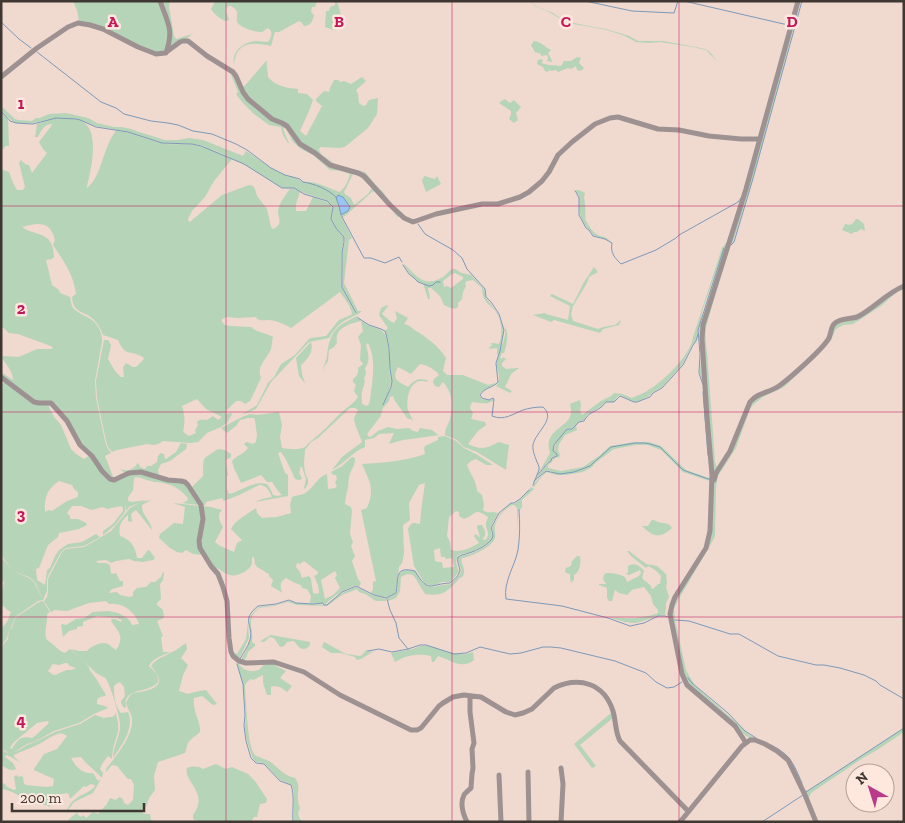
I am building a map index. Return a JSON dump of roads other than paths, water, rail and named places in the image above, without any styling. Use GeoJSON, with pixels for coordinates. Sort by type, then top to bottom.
{"type":"FeatureCollection","features":[{"type":"Feature","properties":{"kind":"street"},"geometry":{"type":"LineString","coordinates":[[160,1],[171,33],[170,42],[165,53]]}},
{"type":"Feature","properties":{"kind":"street"},"geometry":{"type":"LineString","coordinates":[[746,743],[735,726],[687,685],[682,674],[671,619],[671,609],[673,601],[706,548],[710,531],[712,475],[702,329],[746,189],[798,1]]}},
{"type":"Feature","properties":{"kind":"street"},"geometry":{"type":"LineString","coordinates":[[1,77],[26,56],[68,27],[78,24],[102,29],[138,47],[159,54],[165,53],[183,40],[188,41],[232,72],[248,99],[272,119],[282,122],[287,126],[300,144],[330,165],[358,172],[364,176],[390,205],[404,218],[413,222],[436,214],[482,204],[498,204],[520,197],[538,184],[549,172],[558,154],[595,124],[610,118],[618,117],[658,129],[678,130],[709,136],[760,139]]}},
{"type":"Feature","properties":{"kind":"street"},"geometry":{"type":"LineString","coordinates":[[712,488],[716,473],[730,451],[750,402],[754,397],[779,386],[814,355],[828,338],[834,324],[841,320],[858,317],[881,302],[896,289],[904,286]]}},
{"type":"Feature","properties":{"kind":"street"},"geometry":{"type":"LineString","coordinates":[[1,377],[34,402],[51,403],[67,421],[80,445],[92,456],[110,479],[114,480],[130,473],[140,472],[168,480],[185,482],[188,485],[201,505],[203,519],[199,541],[200,548],[218,574],[223,586],[227,601],[229,638],[233,656],[238,661],[246,663],[274,662],[304,672],[340,695],[411,730],[417,730],[424,725],[443,703],[454,697],[464,695],[481,697],[506,712],[515,715],[532,709],[558,686],[578,683],[589,684],[597,687],[605,695],[611,706],[620,741],[688,811]]}},
{"type":"Feature","properties":{"kind":"street"},"geometry":{"type":"LineString","coordinates":[[466,822],[463,802],[464,794],[470,788],[474,743],[470,696]]}},
{"type":"Feature","properties":{"kind":"street"},"geometry":{"type":"LineString","coordinates":[[680,822],[746,743],[750,740],[755,740],[777,751],[788,760],[816,822]]}},
{"type":"Feature","properties":{"kind":"street"},"geometry":{"type":"LineString","coordinates":[[561,768],[563,784],[561,822]]}},
{"type":"Feature","properties":{"kind":"street"},"geometry":{"type":"LineString","coordinates":[[528,772],[529,822]]}},
{"type":"Feature","properties":{"kind":"street"},"geometry":{"type":"LineString","coordinates":[[499,775],[501,822]]}},
{"type":"Feature","properties":{"kind":"water"},"geometry":{"type":"Polygon","coordinates":[[[338,195],[343,197],[350,207],[348,211],[341,215],[336,198],[338,195]]]}},
{"type":"Feature","properties":{"kind":"waterway"},"geometry":{"type":"LineString","coordinates":[[585,1],[632,11],[674,13],[678,1]]}},
{"type":"Feature","properties":{"kind":"waterway"},"geometry":{"type":"LineString","coordinates":[[684,1],[788,25]]}},
{"type":"Feature","properties":{"kind":"waterway"},"geometry":{"type":"LineString","coordinates":[[731,245],[734,242],[752,182],[802,1]]}},
{"type":"Feature","properties":{"kind":"waterway"},"geometry":{"type":"LineString","coordinates":[[1,22],[31,48]]}},
{"type":"Feature","properties":{"kind":"waterway"},"geometry":{"type":"LineString","coordinates":[[37,52],[101,102],[116,108],[124,114],[212,134],[247,150],[271,168],[285,175],[300,179],[303,182],[321,187],[337,198]]}},
{"type":"Feature","properties":{"kind":"waterway"},"geometry":{"type":"LineString","coordinates":[[1,111],[10,121],[16,123],[33,124],[56,118],[76,119],[96,127],[128,132],[162,143],[201,146],[244,164],[282,188],[294,188],[304,194],[327,201],[333,207],[331,219],[344,237],[342,287],[356,313]]}},
{"type":"Feature","properties":{"kind":"waterway"},"geometry":{"type":"LineString","coordinates":[[575,191],[579,198],[579,215],[586,228],[593,236],[612,243],[612,252],[621,264],[656,250],[738,202],[741,198]]}},
{"type":"Feature","properties":{"kind":"waterway"},"geometry":{"type":"LineString","coordinates":[[342,216],[364,258],[371,258],[385,263],[399,257],[402,262]]}},
{"type":"Feature","properties":{"kind":"waterway"},"geometry":{"type":"LineString","coordinates":[[418,224],[425,234],[453,250],[462,258],[467,269],[485,289],[486,297],[499,314],[504,330],[496,363],[498,382],[484,390],[480,395],[482,398],[494,399],[492,416],[500,418],[525,409],[538,407],[543,407],[547,412],[547,421],[533,445],[539,467],[533,485]]}},
{"type":"Feature","properties":{"kind":"waterway"},"geometry":{"type":"LineString","coordinates":[[703,385],[699,373],[698,330],[724,248]]}},
{"type":"Feature","properties":{"kind":"waterway"},"geometry":{"type":"LineString","coordinates":[[403,265],[418,282],[429,286],[440,282]]}},
{"type":"Feature","properties":{"kind":"waterway"},"geometry":{"type":"LineString","coordinates":[[358,318],[369,325],[385,331],[386,334],[392,381],[383,405]]}},
{"type":"Feature","properties":{"kind":"waterway"},"geometry":{"type":"LineString","coordinates":[[537,475],[552,458],[557,456],[553,451],[554,445],[567,429],[572,429],[579,422],[584,421],[589,414],[606,402],[614,402],[620,396],[637,402],[650,397],[662,388],[683,365],[698,334]]}},
{"type":"Feature","properties":{"kind":"waterway"},"geometry":{"type":"LineString","coordinates":[[703,392],[708,455]]}},
{"type":"Feature","properties":{"kind":"waterway"},"geometry":{"type":"LineString","coordinates":[[534,481],[546,471],[560,474],[574,472],[590,466],[611,447],[635,443],[645,443],[660,447],[683,470],[710,479]]}},
{"type":"Feature","properties":{"kind":"waterway"},"geometry":{"type":"LineString","coordinates":[[240,659],[250,640],[250,615],[258,606],[289,600],[296,603],[323,603],[327,605],[342,592],[356,586],[374,595],[386,598],[396,593],[399,574],[404,570],[415,571],[423,583],[430,586],[450,583],[457,577],[460,571],[458,557],[479,549],[489,542],[493,536],[491,528],[499,513],[511,503],[520,499],[529,490]]}},
{"type":"Feature","properties":{"kind":"waterway"},"geometry":{"type":"LineString","coordinates":[[519,510],[518,550],[506,586],[506,599],[562,606],[630,626],[644,623],[658,616],[668,617]]}},
{"type":"Feature","properties":{"kind":"waterway"},"geometry":{"type":"LineString","coordinates":[[387,599],[396,623],[399,638],[408,649]]}},
{"type":"Feature","properties":{"kind":"waterway"},"geometry":{"type":"LineString","coordinates":[[675,620],[689,621],[730,634],[739,634],[778,656],[816,665],[840,668],[864,675],[904,699]]}},
{"type":"Feature","properties":{"kind":"waterway"},"geometry":{"type":"LineString","coordinates":[[368,651],[379,649],[392,652],[426,645],[454,654],[466,653],[480,647],[510,654],[551,647],[615,661],[646,673],[656,682],[667,688],[674,687],[682,682]]}},
{"type":"Feature","properties":{"kind":"waterway"},"geometry":{"type":"LineString","coordinates":[[237,664],[243,684],[244,726],[251,758],[256,763],[264,764],[280,781],[291,785],[293,822]]}},
{"type":"Feature","properties":{"kind":"waterway"},"geometry":{"type":"LineString","coordinates":[[688,678],[728,713],[745,731],[756,738]]}},
{"type":"Feature","properties":{"kind":"waterway"},"geometry":{"type":"LineString","coordinates":[[806,791],[904,728]]}},
{"type":"Feature","properties":{"kind":"waterway"},"geometry":{"type":"LineString","coordinates":[[771,745],[783,752],[791,760],[802,783]]}},
{"type":"Feature","properties":{"kind":"waterway"},"geometry":{"type":"LineString","coordinates":[[762,822],[803,795]]}}]}
